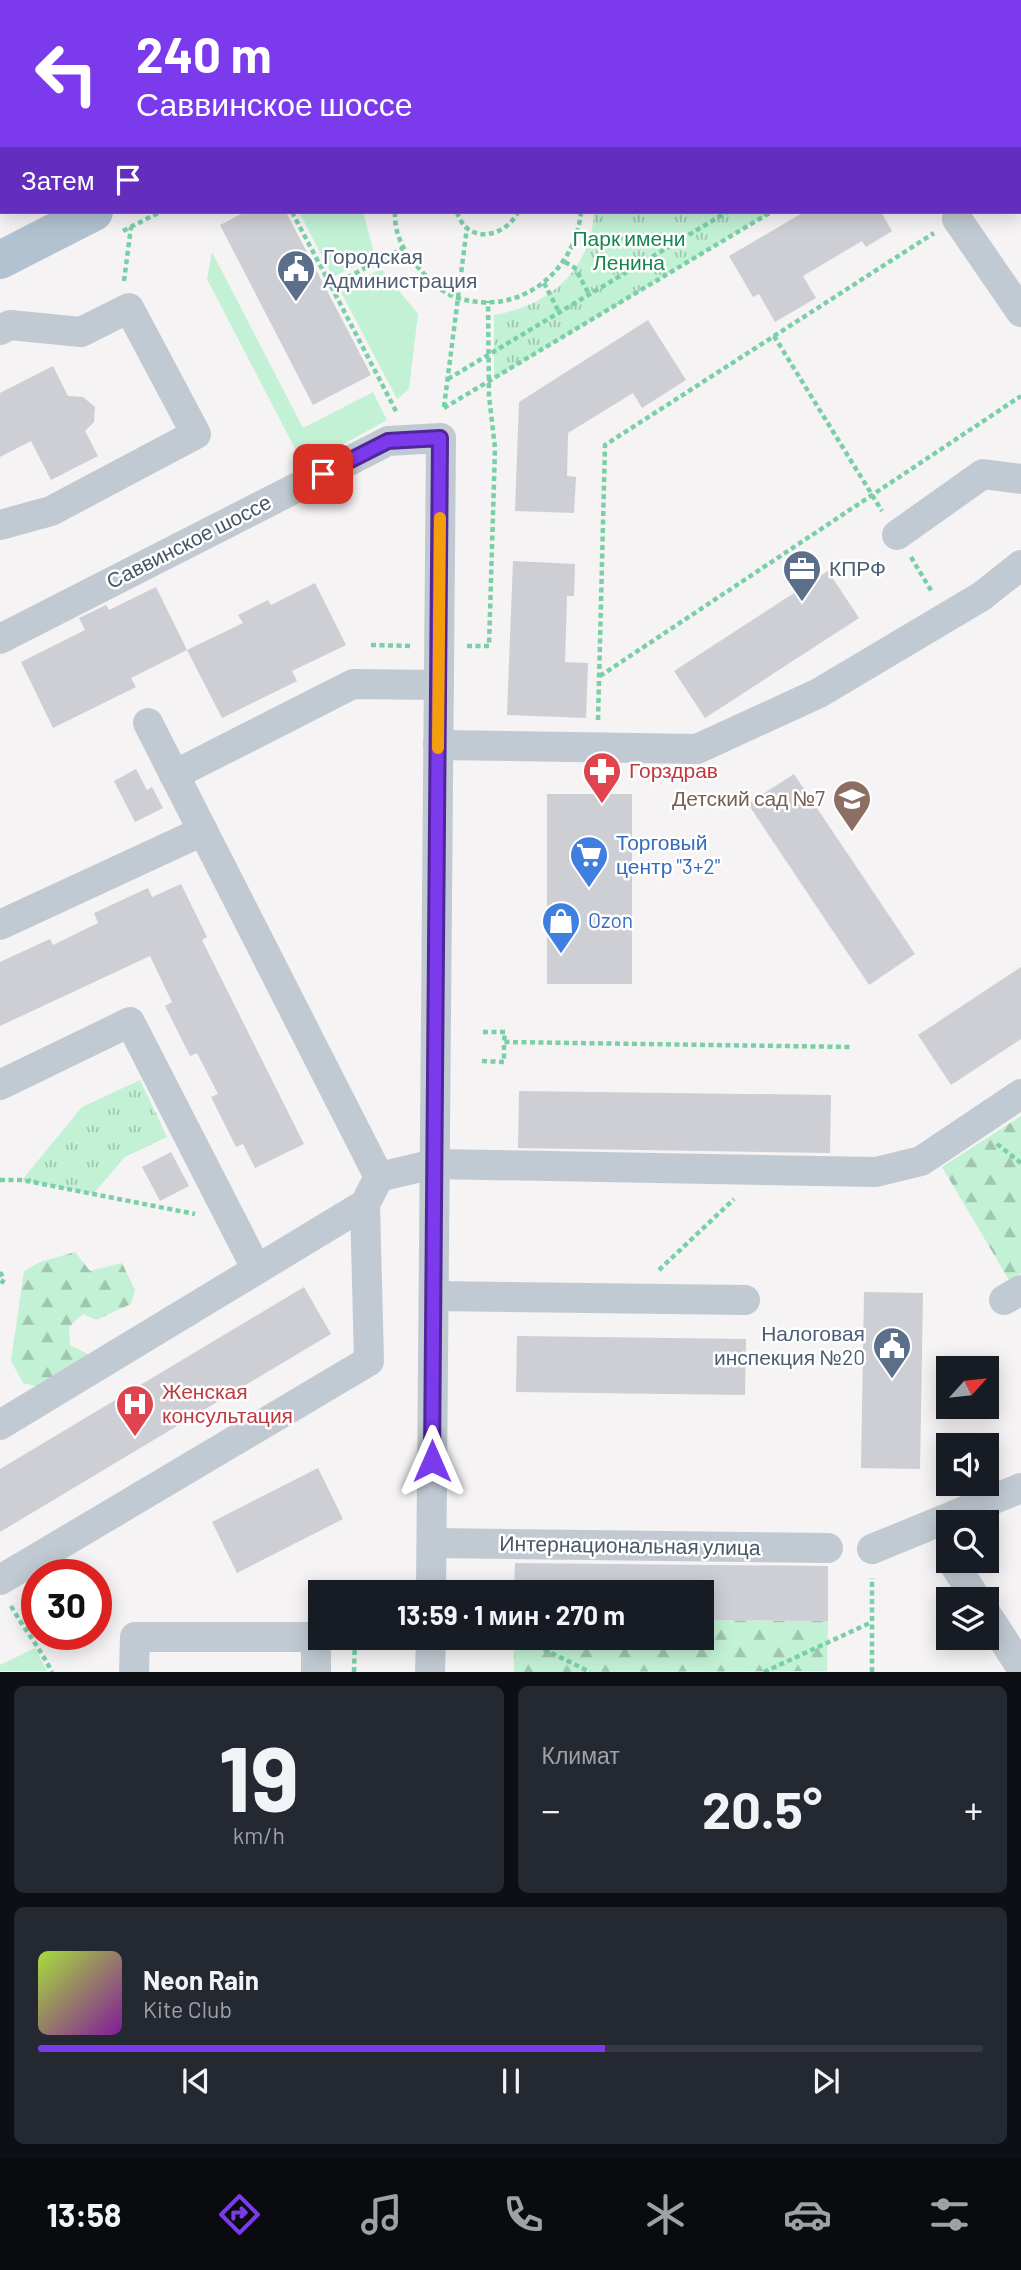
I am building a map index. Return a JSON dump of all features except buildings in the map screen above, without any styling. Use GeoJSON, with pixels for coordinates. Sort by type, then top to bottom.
{"type":"FeatureCollection","features":[{"type":"Feature","properties":{"kind":"main road"},"geometry":{"type":"LineString","coordinates":[[0,260],[90,214]]}},
{"type":"Feature","properties":{"kind":"street"},"geometry":{"type":"LineString","coordinates":[[957,219],[1021,312]]}},
{"type":"Feature","properties":{"kind":"street"},"geometry":{"type":"LineString","coordinates":[[0,524],[51,511],[196,434],[129,308],[81,332],[3,320]]}},
{"type":"Feature","properties":{"kind":"street"},"geometry":{"type":"LineString","coordinates":[[431,1580],[440,438]]}},
{"type":"Feature","properties":{"kind":"street","name":"Саввинское шоссе"},"geometry":{"type":"LineString","coordinates":[[0,639],[388,441],[440,438]]}},
{"type":"Feature","properties":{"kind":"street"},"geometry":{"type":"LineString","coordinates":[[897,535],[983,474],[1021,479]]}},
{"type":"Feature","properties":{"kind":"street"},"geometry":{"type":"LineString","coordinates":[[438,746],[697,749],[819,693],[947,617],[1021,565]]}},
{"type":"Feature","properties":{"kind":"street"},"geometry":{"type":"LineString","coordinates":[[174,775],[353,684],[439,685]]}},
{"type":"Feature","properties":{"kind":"street"},"geometry":{"type":"LineString","coordinates":[[148,723],[379,1177]]}},
{"type":"Feature","properties":{"kind":"street"},"geometry":{"type":"LineString","coordinates":[[0,925],[203,831]]}},
{"type":"Feature","properties":{"kind":"street"},"geometry":{"type":"LineString","coordinates":[[0,1085],[130,1022],[256,1268]]}},
{"type":"Feature","properties":{"kind":"street"},"geometry":{"type":"LineString","coordinates":[[3,1588],[369,1361],[365,1203],[379,1177],[435,1164],[876,1172],[921,1161],[1021,1094]]}},
{"type":"Feature","properties":{"kind":"street"},"geometry":{"type":"LineString","coordinates":[[0,1425],[365,1203]]}},
{"type":"Feature","properties":{"kind":"street"},"geometry":{"type":"LineString","coordinates":[[434,1296],[745,1300]]}},
{"type":"Feature","properties":{"kind":"street"},"geometry":{"type":"LineString","coordinates":[[872,1549],[1021,1488]]}},
{"type":"Feature","properties":{"kind":"street"},"geometry":{"type":"LineString","coordinates":[[929,1526],[936,1537]]}},
{"type":"Feature","properties":{"kind":"street","name":"Интернациональная улица"},"geometry":{"type":"LineString","coordinates":[[432,1543],[828,1548]]}},
{"type":"Feature","properties":{"kind":"street"},"geometry":{"type":"LineString","coordinates":[[999,1633],[1019,1664],[1021,1663]]}},
{"type":"Feature","properties":{"kind":"street"},"geometry":{"type":"LineString","coordinates":[[134,1671],[135,1637],[308,1637]]}},
{"type":"Feature","properties":{"kind":"street"},"geometry":{"type":"LineString","coordinates":[[316,1671],[317,1650]]}},
{"type":"Feature","properties":{"kind":"street"},"geometry":{"type":"LineString","coordinates":[[430,1650],[430,1671]]}},
{"type":"Feature","properties":{"kind":"path"},"geometry":{"type":"LineString","coordinates":[[293,214],[411,438]]}},
{"type":"Feature","properties":{"kind":"path"},"geometry":{"type":"LineString","coordinates":[[395,214],[403,248],[435,285],[458,298],[488,301],[515,298],[544,283],[565,262],[579,232],[581,214]]}},
{"type":"Feature","properties":{"kind":"path"},"geometry":{"type":"LineString","coordinates":[[458,214],[467,227],[484,235],[496,234],[506,229],[517,214]]}},
{"type":"Feature","properties":{"kind":"path"},"geometry":{"type":"LineString","coordinates":[[448,379],[724,214]]}},
{"type":"Feature","properties":{"kind":"path"},"geometry":{"type":"LineString","coordinates":[[444,408],[768,214]]}},
{"type":"Feature","properties":{"kind":"path"},"geometry":{"type":"LineString","coordinates":[[598,747],[606,445],[957,219]]}},
{"type":"Feature","properties":{"kind":"path"},"geometry":{"type":"LineString","coordinates":[[120,313],[131,227]]}},
{"type":"Feature","properties":{"kind":"path"},"geometry":{"type":"LineString","coordinates":[[440,438],[467,227]]}},
{"type":"Feature","properties":{"kind":"path"},"geometry":{"type":"LineString","coordinates":[[331,286],[403,248]]}},
{"type":"Feature","properties":{"kind":"path"},"geometry":{"type":"LineString","coordinates":[[565,262],[575,268],[589,294]]}},
{"type":"Feature","properties":{"kind":"path"},"geometry":{"type":"LineString","coordinates":[[544,283],[559,312]]}},
{"type":"Feature","properties":{"kind":"path"},"geometry":{"type":"LineString","coordinates":[[372,645],[489,646],[495,448],[489,382],[488,301]]}},
{"type":"Feature","properties":{"kind":"path"},"geometry":{"type":"LineString","coordinates":[[774,336],[947,617]]}},
{"type":"Feature","properties":{"kind":"path"},"geometry":{"type":"LineString","coordinates":[[600,676],[1021,396]]}},
{"type":"Feature","properties":{"kind":"path"},"geometry":{"type":"LineString","coordinates":[[482,1061],[504,1062],[505,1032],[483,1032]]}},
{"type":"Feature","properties":{"kind":"path"},"geometry":{"type":"LineString","coordinates":[[504,1042],[852,1047]]}},
{"type":"Feature","properties":{"kind":"path"},"geometry":{"type":"LineString","coordinates":[[628,1299],[765,1170]]}},
{"type":"Feature","properties":{"kind":"path"},"geometry":{"type":"LineString","coordinates":[[0,1180],[22,1180],[203,1216],[228,1213]]}},
{"type":"Feature","properties":{"kind":"path"},"geometry":{"type":"LineString","coordinates":[[0,1272],[4,1279],[0,1286]]}},
{"type":"Feature","properties":{"kind":"path"},"geometry":{"type":"LineString","coordinates":[[872,1549],[872,1671]]}},
{"type":"Feature","properties":{"kind":"path"},"geometry":{"type":"LineString","coordinates":[[3,1588],[52,1671]]}},
{"type":"Feature","properties":{"kind":"path"},"geometry":{"type":"LineString","coordinates":[[764,1671],[872,1622]]}},
{"type":"Feature","properties":{"kind":"path"},"geometry":{"type":"LineString","coordinates":[[354,1671],[355,1650]]}},
{"type":"Feature","properties":{"kind":"path"},"geometry":{"type":"LineString","coordinates":[[546,1650],[590,1671]]}},
{"type":"Feature","properties":{"kind":"green space"},"geometry":{"type":"Polygon","coordinates":[[[300,214],[364,214],[375,256],[333,277],[300,214]]]}},
{"type":"Feature","properties":{"kind":"green space","name":"Парк имени Ленина"},"geometry":{"type":"Polygon","coordinates":[[[594,214],[768,214],[494,379],[494,315],[532,303],[564,282],[576,268],[591,233],[594,214]]]}},
{"type":"Feature","properties":{"kind":"green space"},"geometry":{"type":"Polygon","coordinates":[[[212,252],[303,428],[373,392],[387,420],[304,466],[207,279],[212,252]]]}},
{"type":"Feature","properties":{"kind":"green space"},"geometry":{"type":"Polygon","coordinates":[[[381,269],[418,314],[409,389],[397,399],[340,290],[381,269]]]}},
{"type":"Feature","properties":{"kind":"green space"},"geometry":{"type":"Polygon","coordinates":[[[140,1080],[167,1137],[125,1157],[93,1194],[22,1180],[82,1107],[140,1080]]]}},
{"type":"Feature","properties":{"kind":"green space"},"geometry":{"type":"Polygon","coordinates":[[[1021,1116],[1021,1273],[1009,1280],[942,1167],[1021,1116]]]}},
{"type":"Feature","properties":{"kind":"green space"},"geometry":{"type":"Polygon","coordinates":[[[75,1252],[90,1271],[122,1263],[135,1290],[131,1304],[96,1320],[83,1314],[69,1327],[70,1345],[88,1354],[88,1365],[48,1389],[23,1383],[11,1361],[24,1271],[40,1262],[75,1252]]]}},
{"type":"Feature","properties":{"kind":"green space"},"geometry":{"type":"Polygon","coordinates":[[[714,1620],[828,1621],[827,1671],[514,1672],[514,1650],[714,1650],[714,1620]]]}},
{"type":"Feature","properties":{"kind":"green space"},"geometry":{"type":"Polygon","coordinates":[[[36,1650],[47,1671],[0,1671],[0,1665],[36,1650]]]}},
{"type":"Feature","properties":{"kind":"slow traffic"},"geometry":{"type":"LineString","coordinates":[[438,748],[440,518]]}},
{"type":"Feature","properties":{"kind":"place","name":"Городская Администрация"},"geometry":{"type":"Point","coordinates":[296,303]}},
{"type":"Feature","properties":{"kind":"place","name":"КПРФ"},"geometry":{"type":"Point","coordinates":[802,603]}},
{"type":"Feature","properties":{"kind":"place","name":"Горздрав"},"geometry":{"type":"Point","coordinates":[602,805]}},
{"type":"Feature","properties":{"kind":"place","name":"Детский сад №7"},"geometry":{"type":"Point","coordinates":[852,833]}},
{"type":"Feature","properties":{"kind":"place","name":"Торговый центр \"3+2\""},"geometry":{"type":"Point","coordinates":[589,889]}},
{"type":"Feature","properties":{"kind":"place","name":"Ozon"},"geometry":{"type":"Point","coordinates":[561,955]}},
{"type":"Feature","properties":{"kind":"place","name":"Налоговая инспекция №20"},"geometry":{"type":"Point","coordinates":[892,1380]}},
{"type":"Feature","properties":{"kind":"place","name":"Женская консультация"},"geometry":{"type":"Point","coordinates":[135,1438]}},
{"type":"Feature","properties":{"kind":"route"},"geometry":{"type":"LineString","coordinates":[[323,474],[388,441],[440,438],[432,1461]]}}]}
